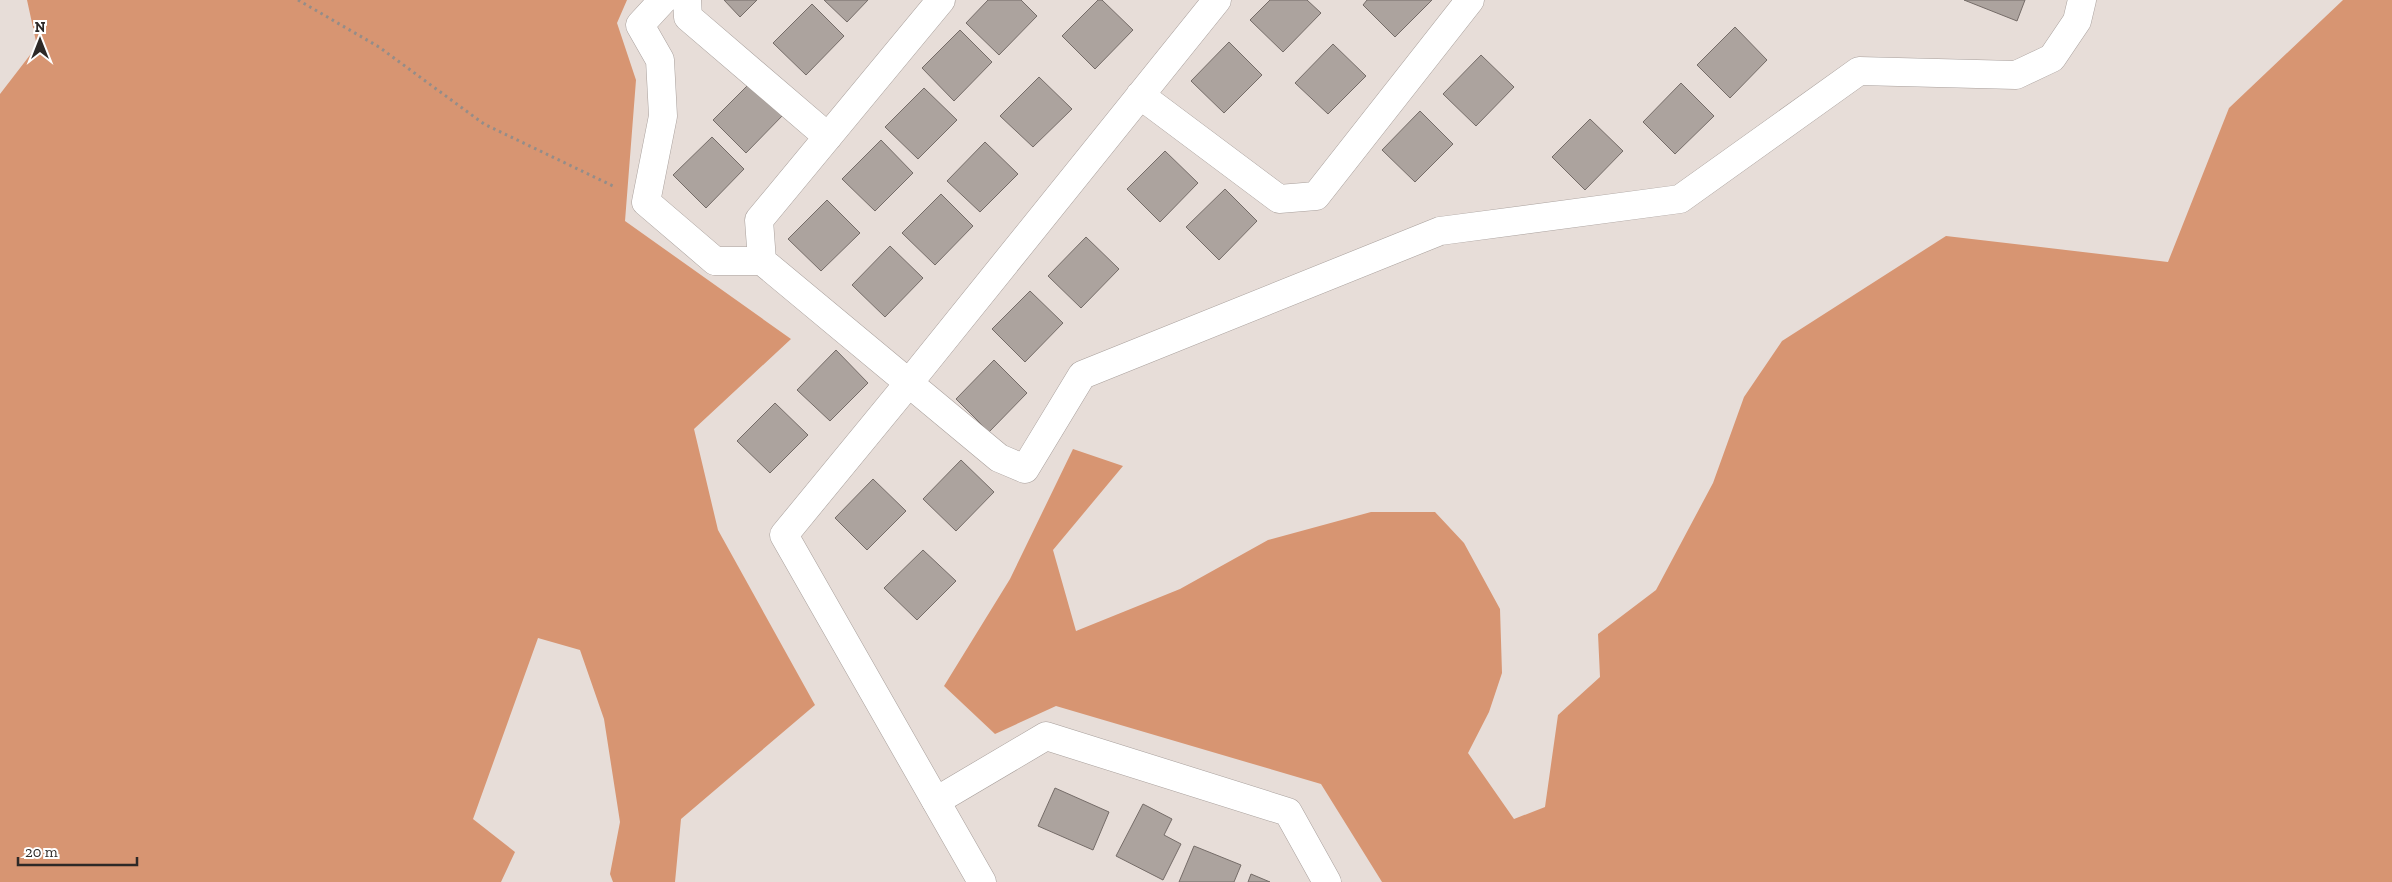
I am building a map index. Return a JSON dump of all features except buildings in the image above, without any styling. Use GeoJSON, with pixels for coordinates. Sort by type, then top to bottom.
{"type":"FeatureCollection","features":[{"type":"Feature","properties":{"kind":"street"},"geometry":{"type":"LineString","coordinates":[[663,0],[640,25],[660,60],[663,116],[646,202],[715,261],[762,261],[999,458],[1025,469],[1082,375],[1440,232],[1680,199],[1859,71],[2016,75],[2052,58],[2077,20],[2082,0]]}},
{"type":"Feature","properties":{"kind":"street"},"geometry":{"type":"LineString","coordinates":[[688,0],[688,16],[828,137]]}},
{"type":"Feature","properties":{"kind":"street"},"geometry":{"type":"LineString","coordinates":[[762,261],[759,220],[941,0]]}},
{"type":"Feature","properties":{"kind":"street"},"geometry":{"type":"LineString","coordinates":[[982,882],[784,535],[1217,0]]}},
{"type":"Feature","properties":{"kind":"street"},"geometry":{"type":"LineString","coordinates":[[1140,95],[1279,199],[1316,196],[1470,0]]}},
{"type":"Feature","properties":{"kind":"street"},"geometry":{"type":"LineString","coordinates":[[936,801],[1046,736],[1288,812],[1327,882]]}},
{"type":"Feature","properties":{"kind":"path"},"geometry":{"type":"LineString","coordinates":[[298,0],[379,47],[484,124],[646,202]]}},
{"type":"Feature","properties":{"kind":"shaded area"},"geometry":{"type":"Polygon","coordinates":[[[27,0],[627,0],[617,23],[636,80],[625,221],[791,339],[694,429],[718,530],[815,705],[681,819],[675,882],[613,882],[610,874],[620,822],[604,719],[580,650],[538,638],[473,819],[515,852],[501,882],[0,882],[0,94],[37,46],[27,0]]]}},
{"type":"Feature","properties":{"kind":"shaded area"},"geometry":{"type":"Polygon","coordinates":[[[2343,0],[2392,0],[2392,882],[1382,882],[1321,784],[1056,706],[995,734],[944,686],[1010,579],[1073,449],[1123,466],[1053,550],[1076,631],[1180,589],[1268,540],[1371,512],[1435,512],[1464,543],[1500,609],[1502,673],[1489,712],[1468,753],[1514,819],[1545,807],[1558,715],[1600,677],[1598,634],[1656,590],[1713,483],[1744,397],[1782,341],[1946,236],[2168,262],[2229,108],[2343,0]]]}}]}
